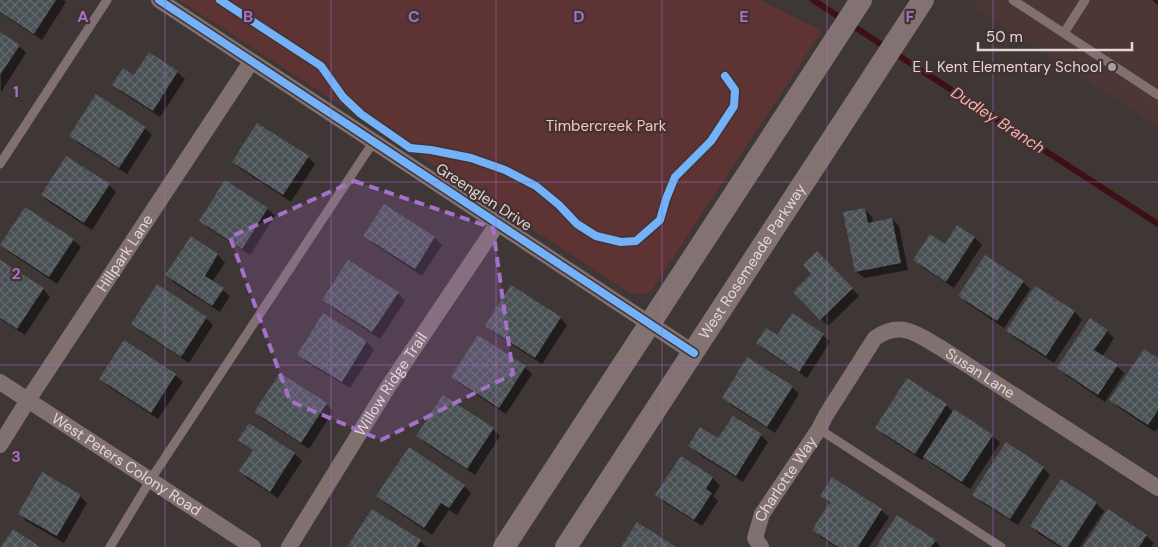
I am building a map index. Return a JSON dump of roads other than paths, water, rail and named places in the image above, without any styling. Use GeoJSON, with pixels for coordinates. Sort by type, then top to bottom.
{"type":"FeatureCollection","features":[{"type":"Feature","properties":{"kind":"main road"},"geometry":{"type":"LineString","coordinates":[[504,547],[861,0]]}},
{"type":"Feature","properties":{"kind":"main road","name":"West Rosemeade Parkway"},"geometry":{"type":"LineString","coordinates":[[566,547],[923,0]]}},
{"type":"Feature","properties":{"kind":"street","name":"Greenglen Drive"},"geometry":{"type":"LineString","coordinates":[[159,0],[694,352]]}},
{"type":"Feature","properties":{"kind":"street","name":"Hillpark Lane"},"geometry":{"type":"LineString","coordinates":[[0,445],[251,62]]}},
{"type":"Feature","properties":{"kind":"street","name":"Willow Ridge Trail"},"geometry":{"type":"LineString","coordinates":[[289,547],[388,387],[498,223]]}},
{"type":"Feature","properties":{"kind":"street","name":"Susan Lane"},"geometry":{"type":"LineString","coordinates":[[823,422],[875,338],[884,331],[898,328],[916,333],[941,348],[1158,488]]}},
{"type":"Feature","properties":{"kind":"street","name":"West Peters Colony Road"},"geometry":{"type":"LineString","coordinates":[[0,382],[253,547]]}},
{"type":"Feature","properties":{"kind":"street","name":"Charlotte Way"},"geometry":{"type":"LineString","coordinates":[[761,547],[755,538],[762,514],[823,422]]}},
{"type":"Feature","properties":{"kind":"lane"},"geometry":{"type":"LineString","coordinates":[[0,164],[107,0]]}},
{"type":"Feature","properties":{"kind":"lane"},"geometry":{"type":"LineString","coordinates":[[1013,0],[1028,4],[1064,33],[1158,95]]}},
{"type":"Feature","properties":{"kind":"lane"},"geometry":{"type":"LineString","coordinates":[[1064,33],[1085,0]]}},
{"type":"Feature","properties":{"kind":"lane"},"geometry":{"type":"LineString","coordinates":[[110,547],[151,479],[374,141]]}},
{"type":"Feature","properties":{"kind":"lane"},"geometry":{"type":"LineString","coordinates":[[823,422],[1001,547]]}},
{"type":"Feature","properties":{"kind":"waterway","name":"Dudley Branch"},"geometry":{"type":"LineString","coordinates":[[813,0],[1158,224]]}},
{"type":"Feature","properties":{"kind":"place","name":"E L Kent Elementary School"},"geometry":{"type":"Point","coordinates":[1112,67]}},
{"type":"Feature","properties":{"kind":"park label","name":"Timbercreek Park"},"geometry":{"type":"Point","coordinates":[606,126]}}]}
